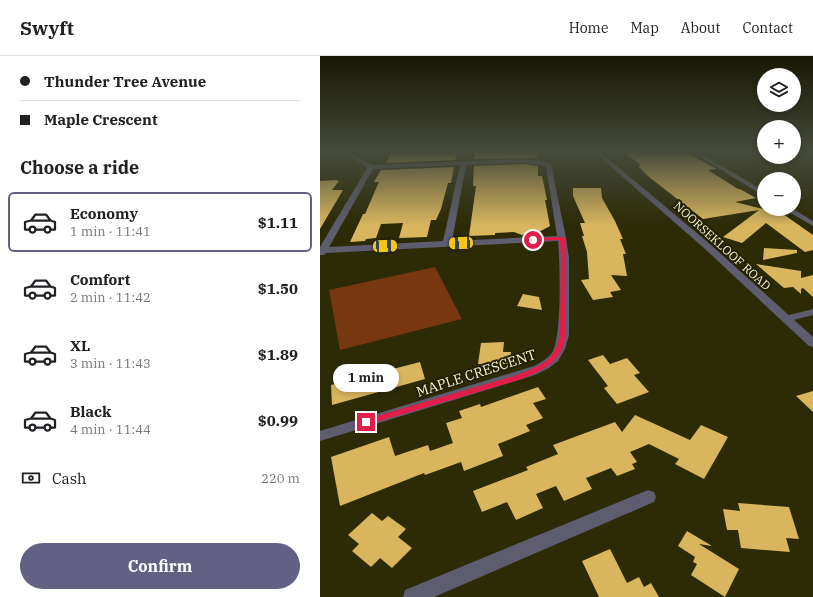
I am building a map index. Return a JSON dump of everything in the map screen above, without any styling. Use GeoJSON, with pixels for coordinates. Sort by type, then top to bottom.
{"type":"FeatureCollection","features":[{"type":"Feature","properties":{"kind":"street"},"geometry":{"type":"LineString","coordinates":[[322,253],[366,176]]}},
{"type":"Feature","properties":{"kind":"street"},"geometry":{"type":"LineString","coordinates":[[446,243],[460,176]]}},
{"type":"Feature","properties":{"kind":"street","name":"MAPLE CRESCENT"},"geometry":{"type":"LineString","coordinates":[[320,436],[519,377],[549,364],[559,352],[563,334],[564,258],[551,176]]}},
{"type":"Feature","properties":{"kind":"street","name":"NOORSEKLOOF ROAD"},"geometry":{"type":"LineString","coordinates":[[625,176],[708,247],[813,343]]}},
{"type":"Feature","properties":{"kind":"street"},"geometry":{"type":"LineString","coordinates":[[735,176],[757,190]]}},
{"type":"Feature","properties":{"kind":"street"},"geometry":{"type":"LineString","coordinates":[[800,216],[813,224]]}},
{"type":"Feature","properties":{"kind":"street"},"geometry":{"type":"LineString","coordinates":[[322,253],[446,243],[562,238]]}},
{"type":"Feature","properties":{"kind":"street"},"geometry":{"type":"LineString","coordinates":[[785,319],[813,312]]}},
{"type":"Feature","properties":{"kind":"street"},"geometry":{"type":"LineString","coordinates":[[412,597],[648,497]]}},
{"type":"Feature","properties":{"kind":"shaded area"},"geometry":{"type":"Polygon","coordinates":[[[435,267],[462,319],[340,350],[329,290],[435,267]]]}},
{"type":"Feature","properties":{"kind":"building"},"geometry":{"type":"Polygon","coordinates":[[[377,176],[452,176],[451,183],[448,183],[441,209],[436,220],[431,220],[427,237],[399,238],[403,223],[381,224],[376,238],[366,239],[365,241],[350,242],[363,214],[365,214],[379,182],[374,182],[377,176]]]}},
{"type":"Feature","properties":{"kind":"building"},"geometry":{"type":"Polygon","coordinates":[[[473,176],[542,176],[550,226],[537,233],[532,230],[522,235],[514,232],[495,233],[495,235],[469,236],[476,186],[473,186],[473,176]]]}},
{"type":"Feature","properties":{"kind":"building"},"geometry":{"type":"Polygon","coordinates":[[[648,176],[718,176],[756,198],[735,202],[757,208],[757,210],[703,219],[648,176]]]}},
{"type":"Feature","properties":{"kind":"building"},"geometry":{"type":"Polygon","coordinates":[[[320,181],[339,181],[332,190],[343,190],[320,229],[320,181]]]}},
{"type":"Feature","properties":{"kind":"building"},"geometry":{"type":"Polygon","coordinates":[[[573,188],[601,188],[602,198],[623,239],[620,239],[626,254],[623,254],[627,276],[611,275],[621,290],[610,292],[613,297],[593,300],[581,280],[589,279],[587,252],[580,223],[585,223],[573,196],[573,188]]]}},
{"type":"Feature","properties":{"kind":"building"},"geometry":{"type":"Polygon","coordinates":[[[757,212],[757,216],[786,216],[813,235],[813,250],[805,252],[766,223],[742,243],[723,237],[757,212]]]}},
{"type":"Feature","properties":{"kind":"building"},"geometry":{"type":"Polygon","coordinates":[[[764,248],[797,250],[797,253],[763,260],[764,248]]]}},
{"type":"Feature","properties":{"kind":"building"},"geometry":{"type":"Polygon","coordinates":[[[756,264],[801,271],[801,278],[813,275],[813,297],[803,288],[801,289],[801,294],[793,287],[784,288],[756,264]]]}},
{"type":"Feature","properties":{"kind":"building"},"geometry":{"type":"Polygon","coordinates":[[[523,294],[539,297],[542,310],[517,306],[523,294]]]}},
{"type":"Feature","properties":{"kind":"building"},"geometry":{"type":"Polygon","coordinates":[[[504,342],[503,352],[511,352],[510,364],[478,364],[481,343],[504,342]]]}},
{"type":"Feature","properties":{"kind":"building"},"geometry":{"type":"Polygon","coordinates":[[[603,355],[610,364],[627,358],[640,373],[634,375],[649,392],[617,404],[604,388],[608,386],[588,360],[603,355]]]}},
{"type":"Feature","properties":{"kind":"building"},"geometry":{"type":"Polygon","coordinates":[[[420,362],[425,379],[332,405],[331,385],[420,362]]]}},
{"type":"Feature","properties":{"kind":"building"},"geometry":{"type":"Polygon","coordinates":[[[538,387],[546,399],[533,403],[543,418],[526,425],[530,431],[498,444],[503,456],[464,471],[461,462],[425,475],[424,473],[340,506],[331,457],[389,437],[395,456],[428,445],[430,451],[453,443],[446,423],[462,418],[459,411],[480,404],[481,407],[538,387]]]}},
{"type":"Feature","properties":{"kind":"building"},"geometry":{"type":"Polygon","coordinates":[[[813,391],[813,412],[796,396],[813,391]]]}},
{"type":"Feature","properties":{"kind":"building"},"geometry":{"type":"Polygon","coordinates":[[[635,415],[690,440],[701,425],[728,437],[704,479],[675,464],[679,459],[649,444],[630,452],[637,462],[632,464],[635,469],[617,476],[611,468],[586,478],[592,489],[564,501],[556,486],[536,494],[543,508],[516,520],[507,502],[482,512],[473,491],[528,470],[526,467],[558,454],[553,445],[615,422],[622,432],[635,415]]]}},
{"type":"Feature","properties":{"kind":"building"},"geometry":{"type":"Polygon","coordinates":[[[738,503],[789,507],[799,539],[786,538],[790,552],[741,548],[738,530],[727,530],[723,509],[740,511],[738,503]]]}},
{"type":"Feature","properties":{"kind":"building"},"geometry":{"type":"Polygon","coordinates":[[[372,513],[382,521],[388,516],[406,529],[398,537],[412,548],[392,568],[380,558],[371,567],[352,551],[359,544],[348,535],[372,513]]]}},
{"type":"Feature","properties":{"kind":"building"},"geometry":{"type":"Polygon","coordinates":[[[687,531],[712,546],[699,544],[739,569],[725,597],[691,575],[697,564],[693,562],[695,557],[678,546],[687,531]]]}},
{"type":"Feature","properties":{"kind":"building"},"geometry":{"type":"Polygon","coordinates":[[[610,549],[627,583],[639,577],[644,587],[651,583],[659,597],[599,597],[582,561],[610,549]]]}},
{"type":"Feature","properties":{"kind":"route"},"geometry":{"type":"LineString","coordinates":[[366,422],[519,377],[542,368],[555,358],[561,346],[563,334],[564,258],[562,238],[533,240]]}}]}
